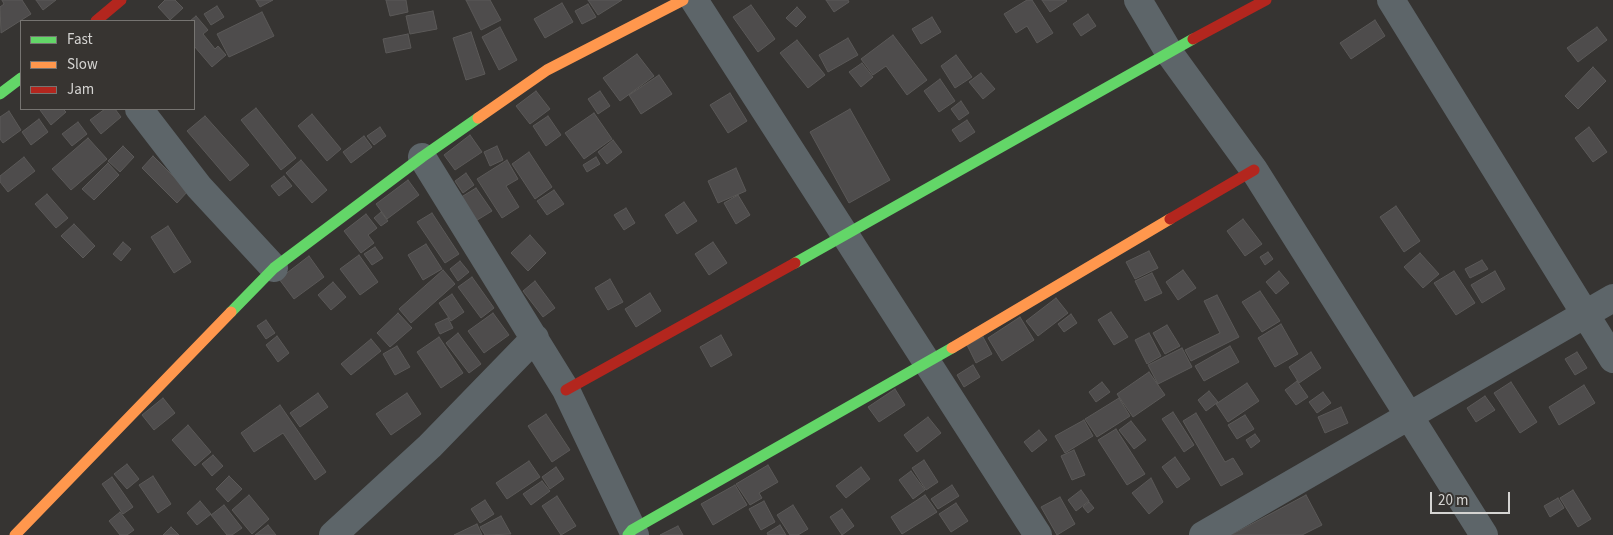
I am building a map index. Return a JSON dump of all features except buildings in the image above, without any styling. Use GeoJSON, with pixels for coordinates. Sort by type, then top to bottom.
{"type":"FeatureCollection","features":[{"type":"Feature","properties":{"kind":"street"},"geometry":{"type":"LineString","coordinates":[[97,20],[121,0]]}},
{"type":"Feature","properties":{"kind":"street"},"geometry":{"type":"LineString","coordinates":[[15,535],[274,268],[422,157],[547,70],[684,0]]}},
{"type":"Feature","properties":{"kind":"street"},"geometry":{"type":"LineString","coordinates":[[694,0],[1038,535]]}},
{"type":"Feature","properties":{"kind":"street"},"geometry":{"type":"LineString","coordinates":[[1138,0],[1170,54],[1254,170],[1411,416],[1484,535]]}},
{"type":"Feature","properties":{"kind":"street"},"geometry":{"type":"LineString","coordinates":[[566,390],[1170,54],[1204,32],[1266,0]]}},
{"type":"Feature","properties":{"kind":"street"},"geometry":{"type":"LineString","coordinates":[[1391,0],[1613,358]]}},
{"type":"Feature","properties":{"kind":"street"},"geometry":{"type":"LineString","coordinates":[[0,94],[20,79]]}},
{"type":"Feature","properties":{"kind":"street"},"geometry":{"type":"LineString","coordinates":[[140,110],[199,186],[274,268]]}},
{"type":"Feature","properties":{"kind":"street"},"geometry":{"type":"LineString","coordinates":[[422,157],[566,390],[632,533],[1254,170]]}},
{"type":"Feature","properties":{"kind":"street"},"geometry":{"type":"LineString","coordinates":[[1202,535],[1613,298]]}},
{"type":"Feature","properties":{"kind":"street"},"geometry":{"type":"LineString","coordinates":[[333,535],[430,446],[535,338]]}},
{"type":"Feature","properties":{"kind":"traffic: fast"},"geometry":{"type":"LineString","coordinates":[[795,263],[1193,39]]}},
{"type":"Feature","properties":{"kind":"traffic: fast"},"geometry":{"type":"LineString","coordinates":[[0,94],[20,79]]}},
{"type":"Feature","properties":{"kind":"traffic: fast"},"geometry":{"type":"LineString","coordinates":[[231,312],[274,268],[422,157],[478,118]]}},
{"type":"Feature","properties":{"kind":"traffic: fast"},"geometry":{"type":"LineString","coordinates":[[628,535],[632,530],[952,348]]}},
{"type":"Feature","properties":{"kind":"traffic: slow"},"geometry":{"type":"LineString","coordinates":[[478,118],[547,70],[683,0]]}},
{"type":"Feature","properties":{"kind":"traffic: slow"},"geometry":{"type":"LineString","coordinates":[[952,348],[1170,219]]}},
{"type":"Feature","properties":{"kind":"traffic: slow"},"geometry":{"type":"LineString","coordinates":[[15,535],[231,312]]}},
{"type":"Feature","properties":{"kind":"traffic: jam"},"geometry":{"type":"LineString","coordinates":[[97,20],[121,0]]}},
{"type":"Feature","properties":{"kind":"traffic: jam"},"geometry":{"type":"LineString","coordinates":[[1193,39],[1266,0]]}},
{"type":"Feature","properties":{"kind":"traffic: jam"},"geometry":{"type":"LineString","coordinates":[[1170,219],[1254,170]]}},
{"type":"Feature","properties":{"kind":"traffic: jam"},"geometry":{"type":"LineString","coordinates":[[566,390],[795,263]]}}]}
